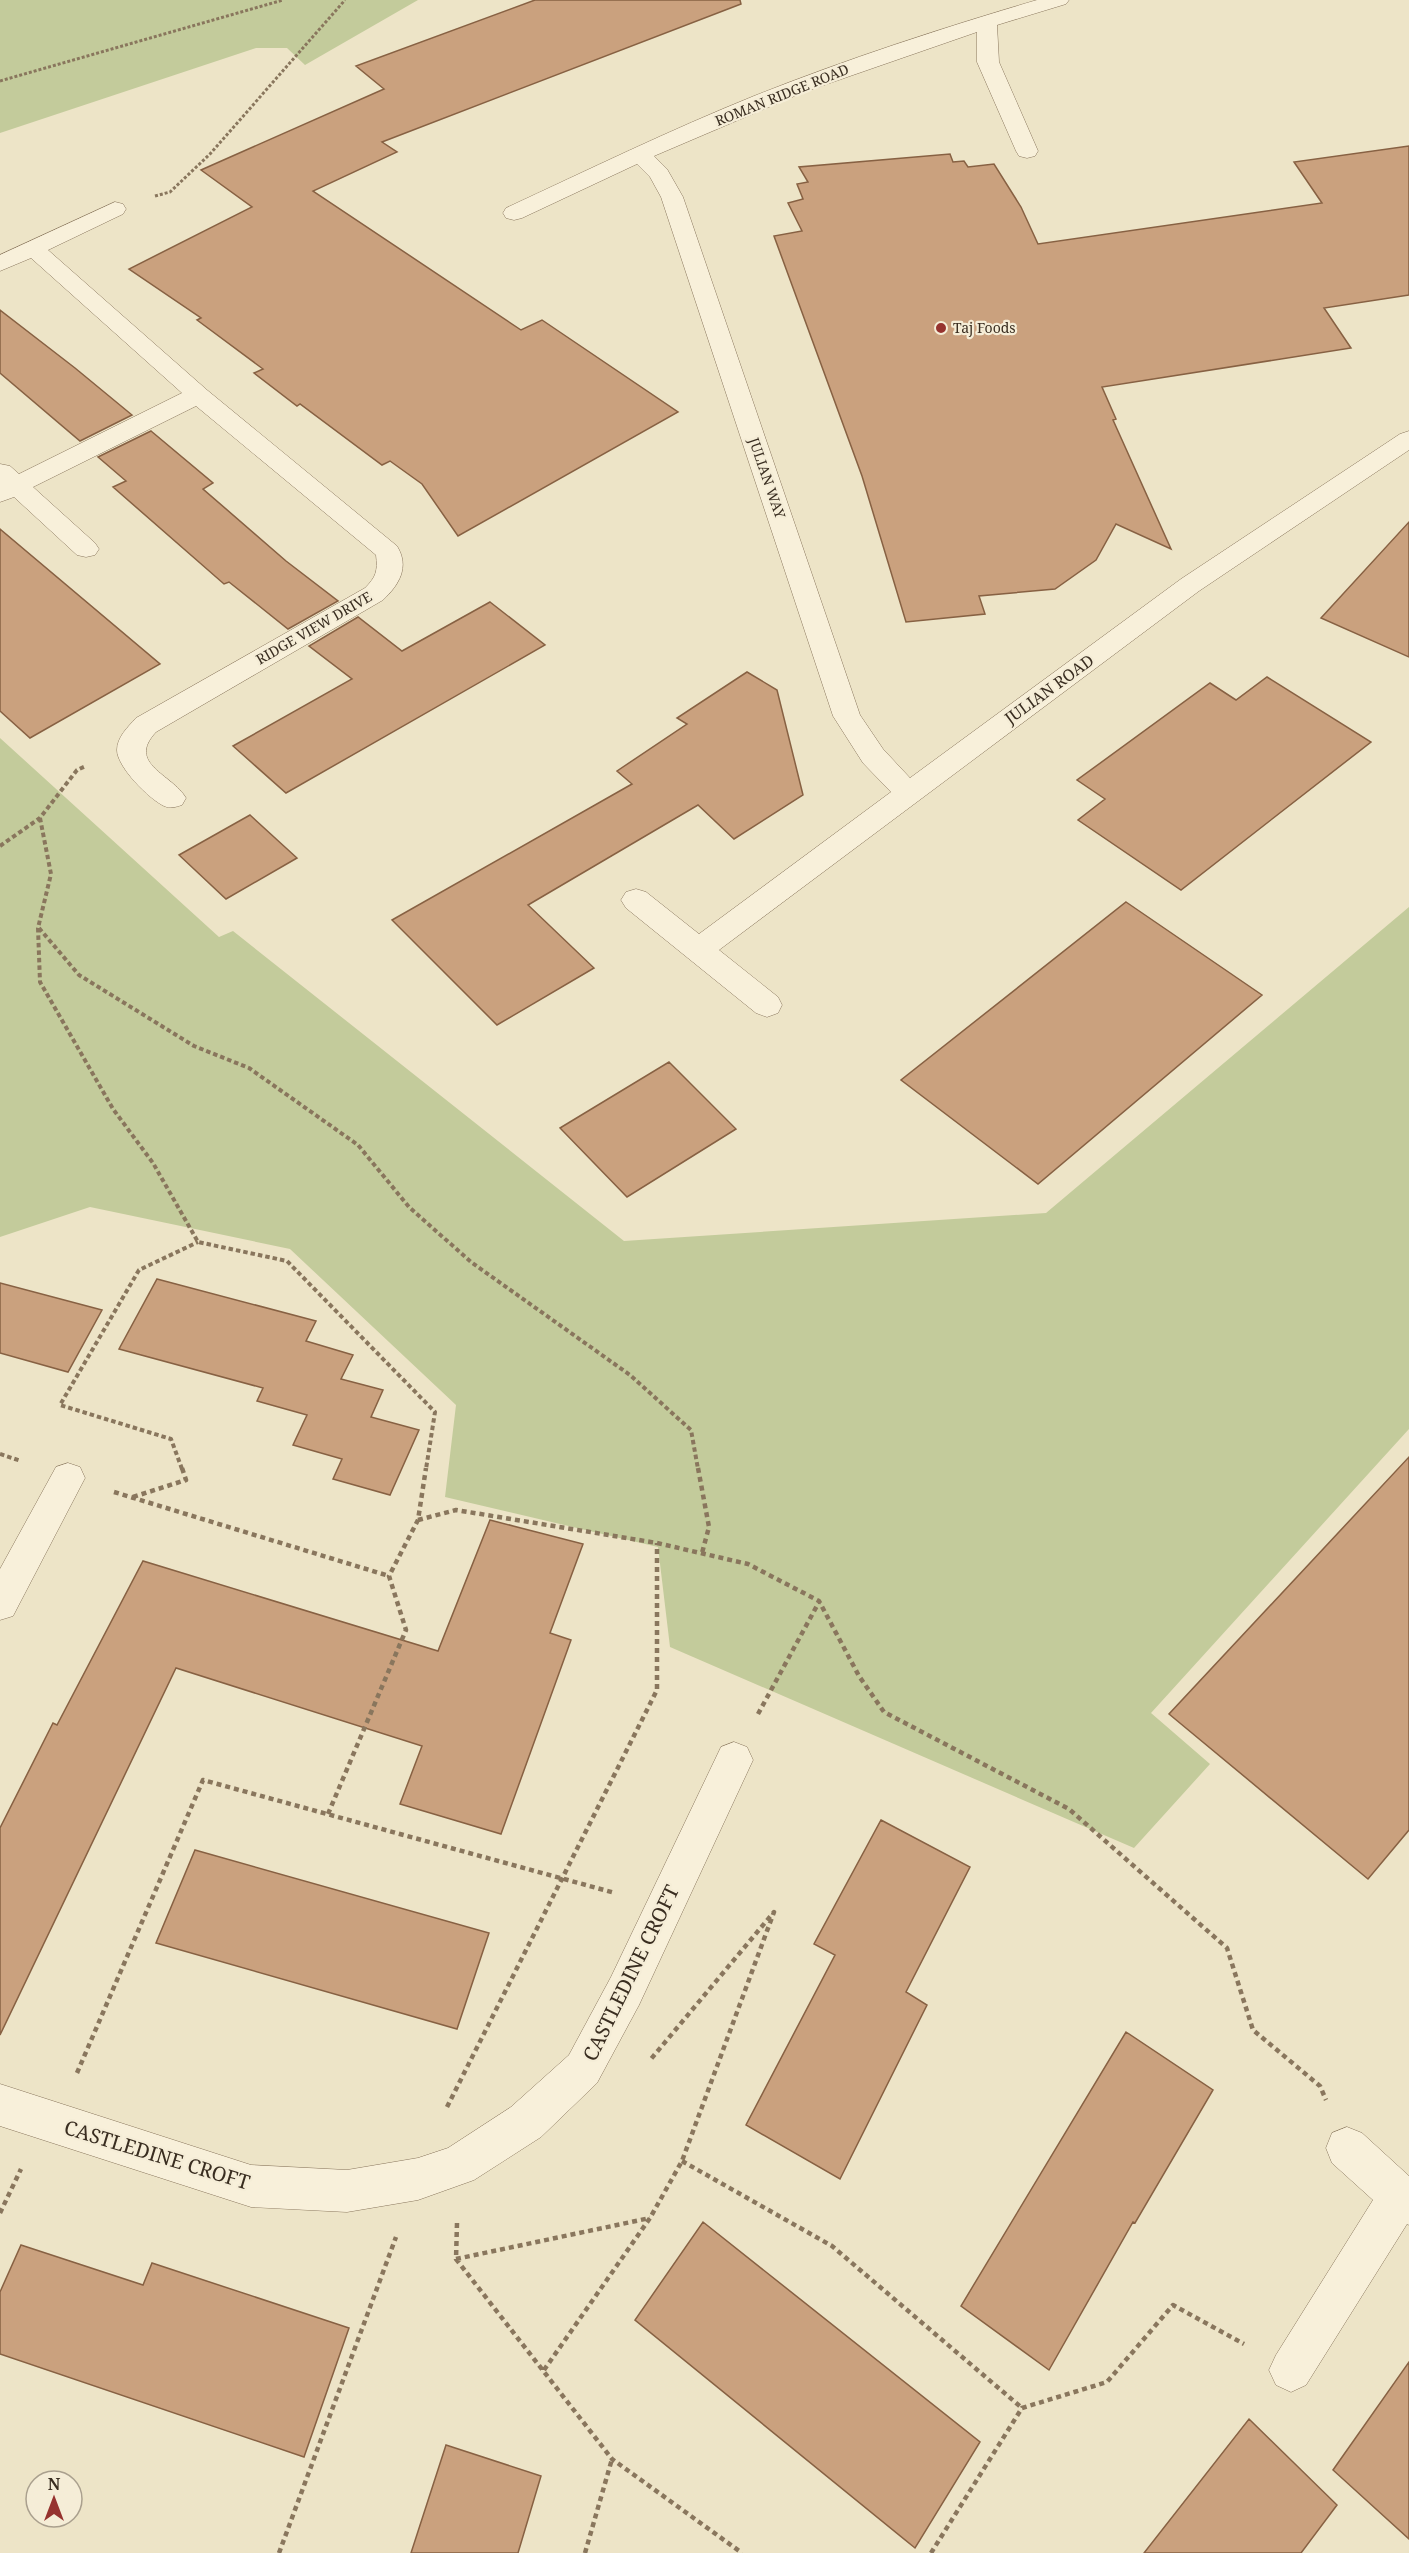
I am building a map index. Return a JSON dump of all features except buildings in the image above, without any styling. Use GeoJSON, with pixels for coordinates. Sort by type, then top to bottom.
{"type":"FeatureCollection","features":[{"type":"Feature","properties":{"kind":"street","name":"ROMAN RIDGE ROAD"},"geometry":{"type":"LineString","coordinates":[[514,213],[640,154],[795,87],[987,21],[1059,0]]}},
{"type":"Feature","properties":{"kind":"street"},"geometry":{"type":"LineString","coordinates":[[987,21],[988,62],[1027,151]]}},
{"type":"Feature","properties":{"kind":"street","name":"JULIAN WAY"},"geometry":{"type":"LineString","coordinates":[[640,154],[659,174],[672,197],[848,716],[873,756],[908,793]]}},
{"type":"Feature","properties":{"kind":"street"},"geometry":{"type":"LineString","coordinates":[[0,264],[115,209]]}},
{"type":"Feature","properties":{"kind":"street","name":"RIDGE VIEW DRIVE"},"geometry":{"type":"LineString","coordinates":[[33,248],[198,395],[388,552],[392,568],[387,582],[374,594],[146,724],[134,735],[129,748]]}},
{"type":"Feature","properties":{"kind":"street"},"geometry":{"type":"LineString","coordinates":[[86,549],[6,483],[198,395]]}},
{"type":"Feature","properties":{"kind":"street","name":"JULIAN ROAD"},"geometry":{"type":"LineString","coordinates":[[698,950],[1190,585],[1409,439]]}},
{"type":"Feature","properties":{"kind":"street"},"geometry":{"type":"LineString","coordinates":[[129,748],[131,760],[172,798]]}},
{"type":"Feature","properties":{"kind":"street"},"geometry":{"type":"LineString","coordinates":[[636,900],[767,1005]]}},
{"type":"Feature","properties":{"kind":"street"},"geometry":{"type":"LineString","coordinates":[[0,1604],[68,1478]]}},
{"type":"Feature","properties":{"kind":"street","name":"CASTLEDINE CROFT"},"geometry":{"type":"LineString","coordinates":[[0,2105],[251,2186],[346,2191],[418,2179],[459,2165],[526,2122],[583,2069],[625,1991],[734,1760]]}},
{"type":"Feature","properties":{"kind":"street"},"geometry":{"type":"LineString","coordinates":[[1291,2370],[1404,2200],[1347,2148]]}},
{"type":"Feature","properties":{"kind":"path"},"geometry":{"type":"LineString","coordinates":[[0,81],[284,0]]}},
{"type":"Feature","properties":{"kind":"path"},"geometry":{"type":"LineString","coordinates":[[115,209],[170,192],[210,154],[345,0]]}},
{"type":"Feature","properties":{"kind":"path"},"geometry":{"type":"LineString","coordinates":[[0,846],[40,818],[77,770],[129,748]]}},
{"type":"Feature","properties":{"kind":"path"},"geometry":{"type":"LineString","coordinates":[[40,818],[51,874],[38,928],[40,982],[113,1109],[153,1163],[198,1242]]}},
{"type":"Feature","properties":{"kind":"path"},"geometry":{"type":"LineString","coordinates":[[38,928],[79,975],[194,1046],[249,1068],[358,1145],[409,1207],[471,1262],[630,1375],[691,1430],[709,1527],[702,1552]]}},
{"type":"Feature","properties":{"kind":"path"},"geometry":{"type":"LineString","coordinates":[[133,1497],[186,1480],[171,1439],[60,1405],[139,1270],[198,1242],[287,1261],[435,1412],[418,1520],[389,1576],[406,1630],[328,1814]]}},
{"type":"Feature","properties":{"kind":"path"},"geometry":{"type":"LineString","coordinates":[[0,1454],[68,1478],[389,1576]]}},
{"type":"Feature","properties":{"kind":"path"},"geometry":{"type":"LineString","coordinates":[[418,1520],[456,1510],[702,1552],[748,1564],[819,1601],[859,1676],[884,1712],[1069,1809],[1227,1948],[1253,2030],[1320,2086],[1347,2148]]}},
{"type":"Feature","properties":{"kind":"path"},"geometry":{"type":"LineString","coordinates":[[279,2553],[445,2111],[564,1879],[657,1690],[657,1543]]}},
{"type":"Feature","properties":{"kind":"path"},"geometry":{"type":"LineString","coordinates":[[734,1760],[819,1601]]}},
{"type":"Feature","properties":{"kind":"path"},"geometry":{"type":"LineString","coordinates":[[55,2123],[203,1780],[664,1907]]}},
{"type":"Feature","properties":{"kind":"path"},"geometry":{"type":"LineString","coordinates":[[544,2370],[650,2218],[682,2161],[774,1912],[645,2066]]}},
{"type":"Feature","properties":{"kind":"path"},"geometry":{"type":"LineString","coordinates":[[682,2161],[832,2246],[1022,2408]]}},
{"type":"Feature","properties":{"kind":"path"},"geometry":{"type":"LineString","coordinates":[[459,2165],[456,2259],[612,2459],[742,2553]]}},
{"type":"Feature","properties":{"kind":"path"},"geometry":{"type":"LineString","coordinates":[[456,2259],[650,2218]]}},
{"type":"Feature","properties":{"kind":"path"},"geometry":{"type":"LineString","coordinates":[[931,2553],[1022,2408],[1107,2382],[1173,2305],[1291,2370]]}},
{"type":"Feature","properties":{"kind":"path"},"geometry":{"type":"LineString","coordinates":[[585,2553],[612,2459]]}},
{"type":"Feature","properties":{"kind":"green space"},"geometry":{"type":"Polygon","coordinates":[[[0,0],[418,0],[305,65],[287,48],[256,48],[0,133],[0,0]]]}},
{"type":"Feature","properties":{"kind":"green space"},"geometry":{"type":"Polygon","coordinates":[[[0,738],[219,937],[233,931],[624,1241],[1046,1213],[1409,907],[1409,1429],[1151,1713],[1210,1764],[1134,1848],[670,1647],[658,1547],[445,1497],[456,1405],[290,1249],[90,1207],[0,1237],[0,738]]]}},
{"type":"Feature","properties":{"kind":"place","name":"Taj Foods"},"geometry":{"type":"Point","coordinates":[941,328]}}]}
